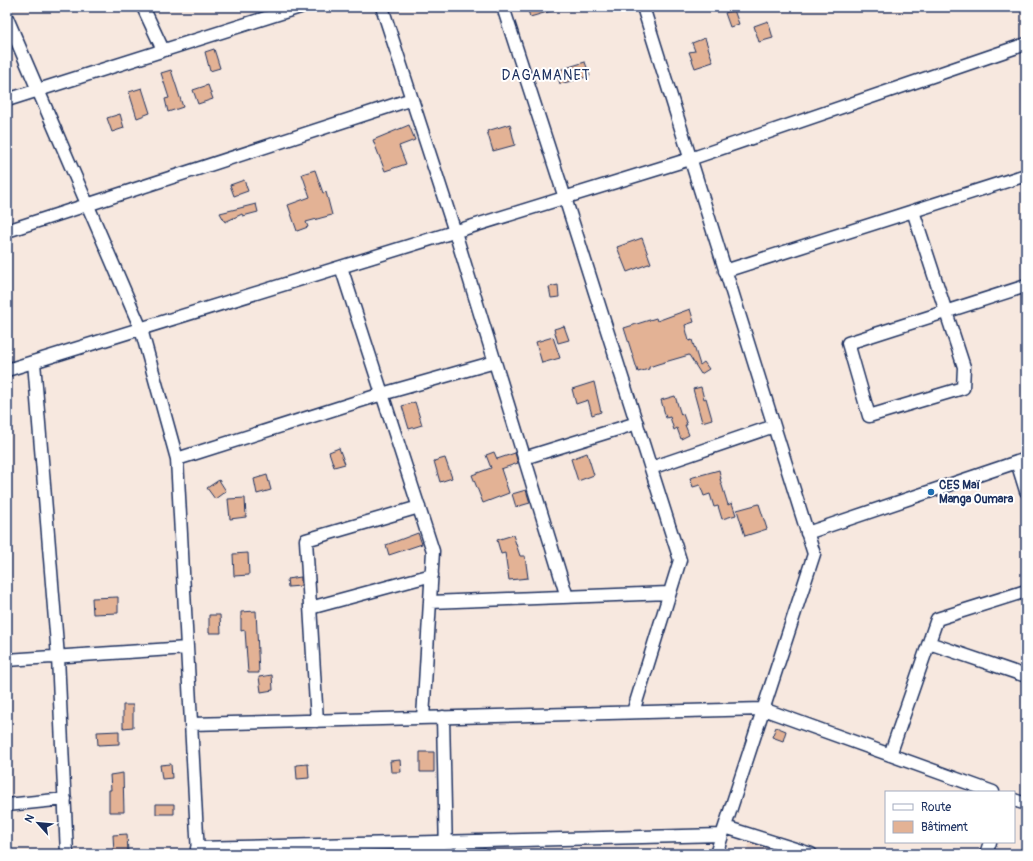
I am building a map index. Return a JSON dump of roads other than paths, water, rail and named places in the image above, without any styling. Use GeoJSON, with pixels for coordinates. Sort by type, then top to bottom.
{"type":"FeatureCollection","features":[{"type":"Feature","properties":{"kind":"street"},"geometry":{"type":"LineString","coordinates":[[143,7],[163,50]]}},
{"type":"Feature","properties":{"kind":"street"},"geometry":{"type":"LineString","coordinates":[[7,100],[300,7]]}},
{"type":"Feature","properties":{"kind":"street"},"geometry":{"type":"LineString","coordinates":[[382,7],[455,232],[567,597]]}},
{"type":"Feature","properties":{"kind":"street"},"geometry":{"type":"LineString","coordinates":[[503,7],[680,560],[633,712]]}},
{"type":"Feature","properties":{"kind":"street"},"geometry":{"type":"LineString","coordinates":[[643,7],[814,554],[716,854]]}},
{"type":"Feature","properties":{"kind":"street"},"geometry":{"type":"LineString","coordinates":[[7,18],[141,329],[176,459],[197,851],[723,831],[811,854]]}},
{"type":"Feature","properties":{"kind":"street"},"geometry":{"type":"LineString","coordinates":[[7,370],[690,159],[1026,44]]}},
{"type":"Feature","properties":{"kind":"street"},"geometry":{"type":"LineString","coordinates":[[7,231],[412,99]]}},
{"type":"Feature","properties":{"kind":"street"},"geometry":{"type":"LineString","coordinates":[[725,271],[1026,175]]}},
{"type":"Feature","properties":{"kind":"street"},"geometry":{"type":"LineString","coordinates":[[913,211],[946,311],[964,367],[963,388],[869,416],[848,343],[946,311],[1025,288]]}},
{"type":"Feature","properties":{"kind":"street"},"geometry":{"type":"LineString","coordinates":[[341,267],[433,551],[423,718]]}},
{"type":"Feature","properties":{"kind":"street"},"geometry":{"type":"LineString","coordinates":[[34,362],[58,657],[67,854]]}},
{"type":"Feature","properties":{"kind":"street"},"geometry":{"type":"LineString","coordinates":[[176,459],[382,394],[495,362]]}},
{"type":"Feature","properties":{"kind":"street"},"geometry":{"type":"LineString","coordinates":[[524,458],[637,423]]}},
{"type":"Feature","properties":{"kind":"street"},"geometry":{"type":"LineString","coordinates":[[651,468],[774,426]]}},
{"type":"Feature","properties":{"kind":"street"},"geometry":{"type":"LineString","coordinates":[[807,533],[1022,460],[1026,491]]}},
{"type":"Feature","properties":{"kind":"street"},"geometry":{"type":"LineString","coordinates":[[317,720],[306,540],[419,507]]}},
{"type":"Feature","properties":{"kind":"street"},"geometry":{"type":"LineString","coordinates":[[310,608],[432,575]]}},
{"type":"Feature","properties":{"kind":"street"},"geometry":{"type":"LineString","coordinates":[[890,755],[938,619],[1026,591]]}},
{"type":"Feature","properties":{"kind":"street"},"geometry":{"type":"LineString","coordinates":[[430,602],[670,593]]}},
{"type":"Feature","properties":{"kind":"street"},"geometry":{"type":"LineString","coordinates":[[929,643],[1026,676]]}},
{"type":"Feature","properties":{"kind":"street"},"geometry":{"type":"LineString","coordinates":[[7,660],[187,648]]}},
{"type":"Feature","properties":{"kind":"street"},"geometry":{"type":"LineString","coordinates":[[191,724],[763,708],[990,791]]}},
{"type":"Feature","properties":{"kind":"street"},"geometry":{"type":"LineString","coordinates":[[442,717],[446,854]]}},
{"type":"Feature","properties":{"kind":"street"},"geometry":{"type":"LineString","coordinates":[[7,805],[65,799]]}},
{"type":"Feature","properties":{"kind":"street"},"geometry":{"type":"LineString","coordinates":[[1015,800],[1026,804]]}},
{"type":"Feature","properties":{"kind":"street"},"geometry":{"type":"LineString","coordinates":[[986,854],[990,843]]}},
{"type":"Feature","properties":{"kind":"place","name":"CES Maï Manga Oumara"},"geometry":{"type":"Point","coordinates":[931,492]}},
{"type":"Feature","properties":{"kind":"district","name":"DAGAMANET"},"geometry":{"type":"Point","coordinates":[546,75]}}]}
